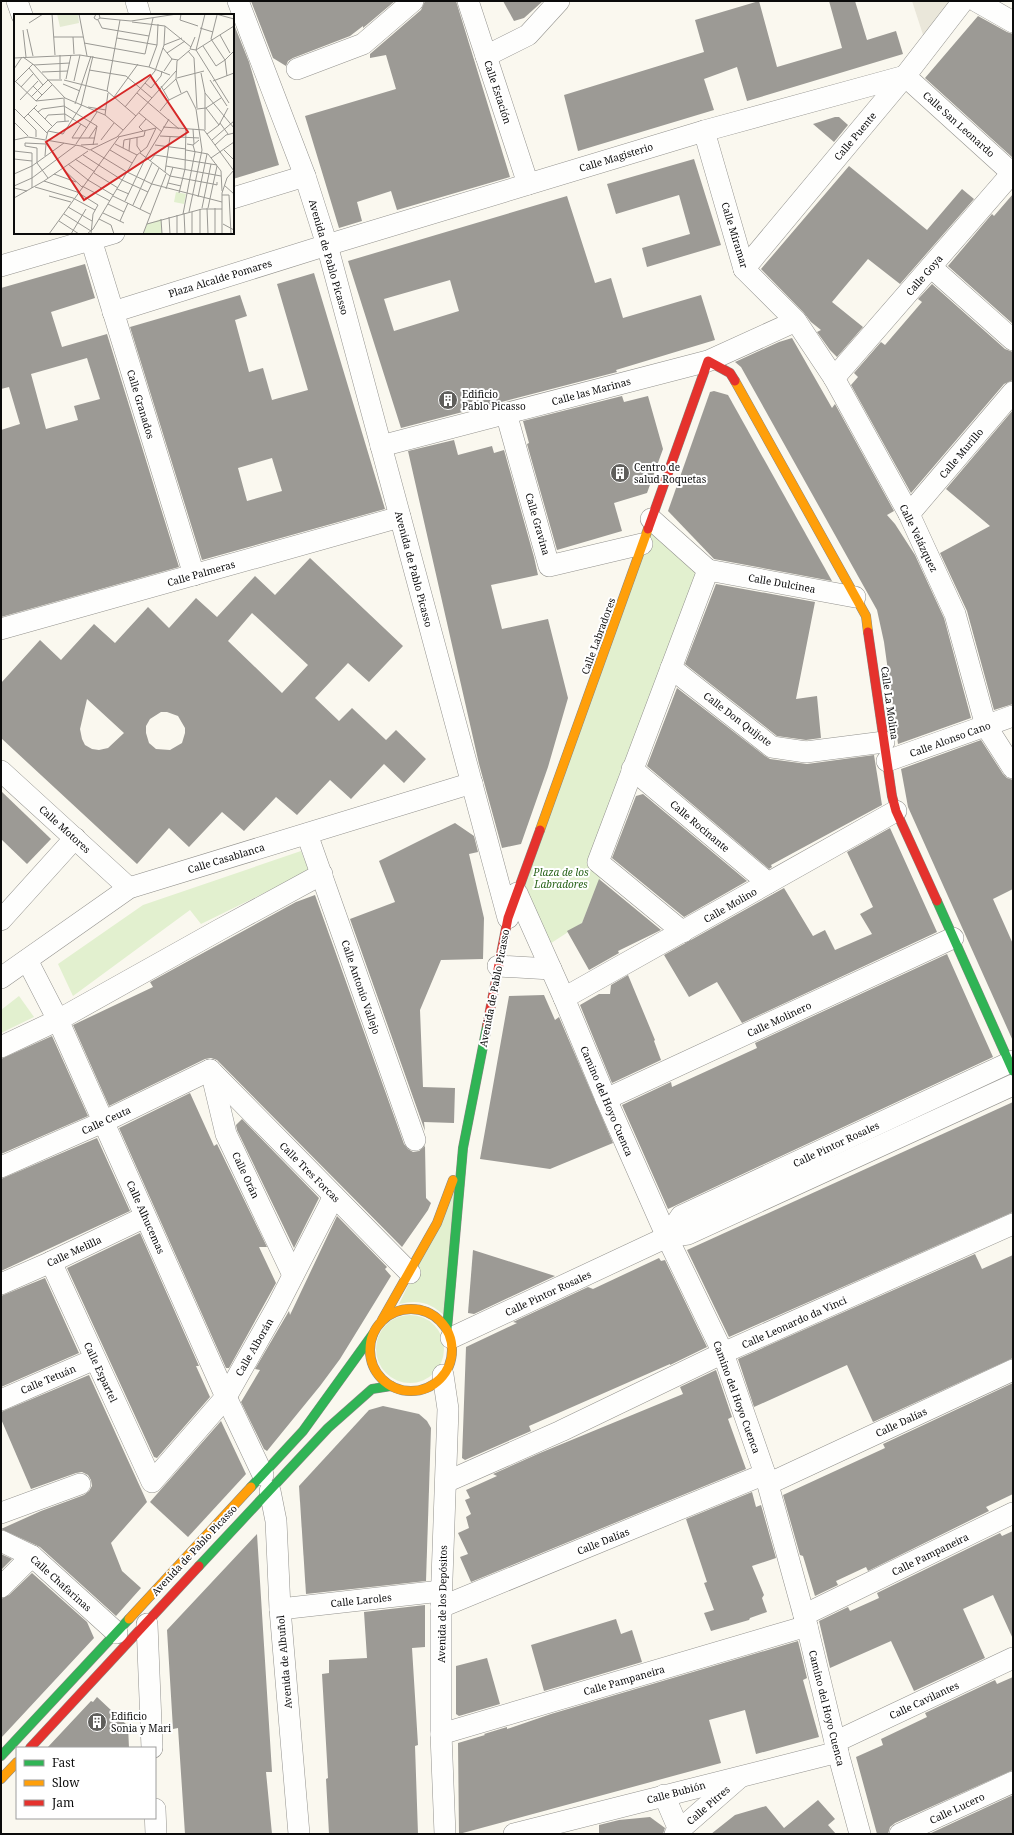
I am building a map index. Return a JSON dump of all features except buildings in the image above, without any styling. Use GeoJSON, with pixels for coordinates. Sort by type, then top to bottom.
{"type":"FeatureCollection","features":[{"type":"Feature","properties":{"kind":"street"},"geometry":{"type":"LineString","coordinates":[[17,1],[22,14]]}},
{"type":"Feature","properties":{"kind":"street"},"geometry":{"type":"LineString","coordinates":[[136,1],[140,14]]}},
{"type":"Feature","properties":{"kind":"street","name":"Avenida de Pablo Picasso"},"geometry":{"type":"LineString","coordinates":[[238,1],[305,176],[327,245],[508,918],[464,1148],[449,1334]]}},
{"type":"Feature","properties":{"kind":"street"},"geometry":{"type":"LineString","coordinates":[[298,69],[364,44],[413,1]]}},
{"type":"Feature","properties":{"kind":"street","name":"Calle Estación"},"geometry":{"type":"LineString","coordinates":[[468,1],[528,184]]}},
{"type":"Feature","properties":{"kind":"street"},"geometry":{"type":"LineString","coordinates":[[486,56],[528,35],[559,1]]}},
{"type":"Feature","properties":{"kind":"street","name":"Calle Puente"},"geometry":{"type":"LineString","coordinates":[[744,269],[905,76],[963,1]]}},
{"type":"Feature","properties":{"kind":"street"},"geometry":{"type":"LineString","coordinates":[[976,1],[1013,22]]}},
{"type":"Feature","properties":{"kind":"street","name":"Calle Magisterio"},"geometry":{"type":"LineString","coordinates":[[327,245],[704,131],[905,76]]}},
{"type":"Feature","properties":{"kind":"street","name":"Calle San Leonardo"},"geometry":{"type":"LineString","coordinates":[[905,76],[1012,172]]}},
{"type":"Feature","properties":{"kind":"street","name":"Calle Miramar"},"geometry":{"type":"LineString","coordinates":[[704,131],[744,269],[796,321]]}},
{"type":"Feature","properties":{"kind":"street","name":"Calle Goya"},"geometry":{"type":"LineString","coordinates":[[834,378],[1012,172]]}},
{"type":"Feature","properties":{"kind":"street"},"geometry":{"type":"LineString","coordinates":[[234,198],[305,176]]}},
{"type":"Feature","properties":{"kind":"street"},"geometry":{"type":"LineString","coordinates":[[1,266],[90,237],[108,234]]}},
{"type":"Feature","properties":{"kind":"street","name":"Calle Granados"},"geometry":{"type":"LineString","coordinates":[[90,237],[194,575]]}},
{"type":"Feature","properties":{"kind":"street","name":"Plaza Alcalde Pomares"},"geometry":{"type":"LineString","coordinates":[[113,312],[327,245]]}},
{"type":"Feature","properties":{"kind":"street"},"geometry":{"type":"LineString","coordinates":[[931,267],[1013,340]]}},
{"type":"Feature","properties":{"kind":"street","name":"Calle las Marinas"},"geometry":{"type":"LineString","coordinates":[[381,446],[708,361],[796,321]]}},
{"type":"Feature","properties":{"kind":"street","name":"Calle Velázquez"},"geometry":{"type":"LineString","coordinates":[[796,321],[834,378],[909,514],[955,614],[986,726],[1013,768]]}},
{"type":"Feature","properties":{"kind":"street","name":"Calle Labradores"},"geometry":{"type":"LineString","coordinates":[[508,918],[708,361]]}},
{"type":"Feature","properties":{"kind":"street","name":"Calle La Molina"},"geometry":{"type":"LineString","coordinates":[[708,361],[730,373],[866,616],[896,811],[1012,1065]]}},
{"type":"Feature","properties":{"kind":"street","name":"Calle Murillo"},"geometry":{"type":"LineString","coordinates":[[909,514],[1013,392]]}},
{"type":"Feature","properties":{"kind":"street","name":"Calle Gravina"},"geometry":{"type":"LineString","coordinates":[[506,414],[550,566],[642,544]]}},
{"type":"Feature","properties":{"kind":"street","name":"Calle Palmeras"},"geometry":{"type":"LineString","coordinates":[[1,630],[400,517]]}},
{"type":"Feature","properties":{"kind":"street"},"geometry":{"type":"LineString","coordinates":[[651,519],[708,570],[598,862],[683,932]]}},
{"type":"Feature","properties":{"kind":"street","name":"Calle Dulcinea"},"geometry":{"type":"LineString","coordinates":[[708,570],[855,597]]}},
{"type":"Feature","properties":{"kind":"street","name":"Calle Don Quijote"},"geometry":{"type":"LineString","coordinates":[[671,668],[772,747],[806,752],[886,752]]}},
{"type":"Feature","properties":{"kind":"street","name":"Calle Alonso Cano"},"geometry":{"type":"LineString","coordinates":[[886,752],[986,726],[1013,716]]}},
{"type":"Feature","properties":{"kind":"street","name":"Calle Rocinante"},"geometry":{"type":"LineString","coordinates":[[632,769],[768,884]]}},
{"type":"Feature","properties":{"kind":"street","name":"Calle Motores"},"geometry":{"type":"LineString","coordinates":[[1,771],[129,888]]}},
{"type":"Feature","properties":{"kind":"street","name":"Calle Casablanca"},"geometry":{"type":"LineString","coordinates":[[1,978],[129,888],[472,783]]}},
{"type":"Feature","properties":{"kind":"street","name":"Calle Molino"},"geometry":{"type":"LineString","coordinates":[[564,998],[896,811]]}},
{"type":"Feature","properties":{"kind":"street","name":"Calle Antonio Vallejo"},"geometry":{"type":"LineString","coordinates":[[307,834],[415,1140]]}},
{"type":"Feature","properties":{"kind":"street"},"geometry":{"type":"LineString","coordinates":[[1,920],[75,838]]}},
{"type":"Feature","properties":{"kind":"street"},"geometry":{"type":"LineString","coordinates":[[1,1046],[58,1020],[322,874]]}},
{"type":"Feature","properties":{"kind":"street","name":"Camino del Hoyo Cuenca"},"geometry":{"type":"LineString","coordinates":[[517,893],[667,1237],[723,1353],[767,1479],[860,1834]]}},
{"type":"Feature","properties":{"kind":"street","name":"Calle Molinero"},"geometry":{"type":"LineString","coordinates":[[606,1099],[953,938]]}},
{"type":"Feature","properties":{"kind":"street","name":"Calle Alhucemas"},"geometry":{"type":"LineString","coordinates":[[27,960],[58,1020],[145,1217],[266,1483]]}},
{"type":"Feature","properties":{"kind":"street"},"geometry":{"type":"LineString","coordinates":[[498,966],[551,969]]}},
{"type":"Feature","properties":{"kind":"street","name":"Calle Pintor Rosales"},"geometry":{"type":"LineString","coordinates":[[667,1237],[681,1216],[1012,1065]]}},
{"type":"Feature","properties":{"kind":"street","name":"Calle Ceuta"},"geometry":{"type":"LineString","coordinates":[[1,1168],[103,1122],[210,1070]]}},
{"type":"Feature","properties":{"kind":"street","name":"Calle Tres Forcas"},"geometry":{"type":"LineString","coordinates":[[210,1070],[410,1273]]}},
{"type":"Feature","properties":{"kind":"street","name":"Calle Orán"},"geometry":{"type":"LineString","coordinates":[[210,1070],[226,1134],[294,1275]]}},
{"type":"Feature","properties":{"kind":"street","name":"Calle Pintor Rosales"},"geometry":{"type":"LineString","coordinates":[[449,1334],[667,1237],[688,1234],[1013,1085]]}},
{"type":"Feature","properties":{"kind":"street","name":"Avenida de Pablo Picasso"},"geometry":{"type":"LineString","coordinates":[[381,1321],[410,1273],[437,1223],[464,1148]]}},
{"type":"Feature","properties":{"kind":"street","name":"Calle Alborán"},"geometry":{"type":"LineString","coordinates":[[152,1482],[226,1397],[294,1275],[334,1196]]}},
{"type":"Feature","properties":{"kind":"street","name":"Calle Melilla"},"geometry":{"type":"LineString","coordinates":[[1,1284],[145,1217]]}},
{"type":"Feature","properties":{"kind":"street","name":"Calle Leonardo da Vinci"},"geometry":{"type":"LineString","coordinates":[[446,1482],[561,1430],[723,1353],[1013,1224]]}},
{"type":"Feature","properties":{"kind":"street","name":"Calle Espartel"},"geometry":{"type":"LineString","coordinates":[[51,1262],[152,1482]]}},
{"type":"Feature","properties":{"kind":"street"},"geometry":{"type":"LineString","coordinates":[[411,1308],[432,1314],[440,1320],[449,1334],[453,1351],[450,1364],[443,1375],[435,1383],[425,1389],[414,1391],[402,1390],[391,1386],[382,1378],[373,1363],[370,1346],[373,1334],[381,1321],[390,1314],[400,1310],[411,1308]]}},
{"type":"Feature","properties":{"kind":"street","name":"Avenida de Pablo Picasso"},"geometry":{"type":"LineString","coordinates":[[31,1747],[147,1624],[266,1483],[373,1334]]}},
{"type":"Feature","properties":{"kind":"street","name":"Calle Tetuán"},"geometry":{"type":"LineString","coordinates":[[1,1400],[95,1359]]}},
{"type":"Feature","properties":{"kind":"street","name":"Calle Dalías"},"geometry":{"type":"LineString","coordinates":[[441,1599],[767,1479],[1013,1370]]}},
{"type":"Feature","properties":{"kind":"street","name":"Avenida de los Depósitos"},"geometry":{"type":"LineString","coordinates":[[443,1375],[448,1409],[441,1599],[441,1734],[445,1834]]}},
{"type":"Feature","properties":{"kind":"street","name":"Avenida de Pablo Picasso"},"geometry":{"type":"LineString","coordinates":[[1,1756],[117,1633],[266,1483],[372,1389],[391,1386]]}},
{"type":"Feature","properties":{"kind":"street","name":"Avenida de Albuñol"},"geometry":{"type":"LineString","coordinates":[[266,1483],[276,1521],[280,1609],[299,1834]]}},
{"type":"Feature","properties":{"kind":"street"},"geometry":{"type":"LineString","coordinates":[[1,1513],[80,1484]]}},
{"type":"Feature","properties":{"kind":"street","name":"Calle Pampaneira"},"geometry":{"type":"LineString","coordinates":[[441,1734],[805,1620],[1013,1513]]}},
{"type":"Feature","properties":{"kind":"street","name":"Calle Chafarinas"},"geometry":{"type":"LineString","coordinates":[[1,1541],[32,1556],[117,1633]]}},
{"type":"Feature","properties":{"kind":"street"},"geometry":{"type":"LineString","coordinates":[[1,1587],[32,1556]]}},
{"type":"Feature","properties":{"kind":"street","name":"Calle Laroles"},"geometry":{"type":"LineString","coordinates":[[280,1609],[441,1599]]}},
{"type":"Feature","properties":{"kind":"street"},"geometry":{"type":"LineString","coordinates":[[147,1624],[152,1747]]}},
{"type":"Feature","properties":{"kind":"street","name":"Calle Cavilantes"},"geometry":{"type":"LineString","coordinates":[[836,1747],[1013,1658]]}},
{"type":"Feature","properties":{"kind":"street","name":"Calle Bubión"},"geometry":{"type":"LineString","coordinates":[[514,1834],[664,1796],[836,1747]]}},
{"type":"Feature","properties":{"kind":"street"},"geometry":{"type":"LineString","coordinates":[[1,1779],[16,1763]]}},
{"type":"Feature","properties":{"kind":"street","name":"Calle Pitres"},"geometry":{"type":"LineString","coordinates":[[677,1832],[741,1775]]}},
{"type":"Feature","properties":{"kind":"street","name":"Calle Lucero"},"geometry":{"type":"LineString","coordinates":[[900,1834],[1013,1782]]}},
{"type":"Feature","properties":{"kind":"street"},"geometry":{"type":"LineString","coordinates":[[664,1796],[677,1832]]}},
{"type":"Feature","properties":{"kind":"street"},"geometry":{"type":"LineString","coordinates":[[155,1819],[156,1834]]}},
{"type":"Feature","properties":{"kind":"green space","name":"Plaza de los Labradores"},"geometry":{"type":"Polygon","coordinates":[[[651,519],[708,570],[605,868],[582,923],[542,949],[517,893],[651,519]]]}},
{"type":"Feature","properties":{"kind":"green space"},"geometry":{"type":"Polygon","coordinates":[[[301,851],[309,871],[201,924],[190,910],[73,996],[58,964],[143,905],[301,851]]]}},
{"type":"Feature","properties":{"kind":"green space"},"geometry":{"type":"Polygon","coordinates":[[[19,996],[34,1017],[1,1033],[1,1010],[19,996]]]}},
{"type":"Feature","properties":{"kind":"green space"},"geometry":{"type":"Polygon","coordinates":[[[455,1190],[446,1317],[435,1308],[425,1303],[413,1302],[399,1304],[455,1190]]]}},
{"type":"Feature","properties":{"kind":"green space"},"geometry":{"type":"Polygon","coordinates":[[[403,1315],[417,1315],[429,1320],[439,1330],[444,1342],[444,1356],[439,1368],[429,1378],[417,1383],[403,1383],[391,1378],[381,1368],[376,1356],[376,1342],[381,1330],[391,1320],[403,1315]]]}},
{"type":"Feature","properties":{"kind":"shaded area"},"geometry":{"type":"Polygon","coordinates":[[[912,1],[963,1],[927,47],[912,1]]]}},
{"type":"Feature","properties":{"kind":"traffic: fast"},"geometry":{"type":"LineString","coordinates":[[937,901],[1013,1071]]}},
{"type":"Feature","properties":{"kind":"traffic: fast"},"geometry":{"type":"LineString","coordinates":[[447,1329],[463,1148],[487,1026]]}},
{"type":"Feature","properties":{"kind":"traffic: fast"},"geometry":{"type":"LineString","coordinates":[[251,1487],[303,1431],[373,1334]]}},
{"type":"Feature","properties":{"kind":"traffic: fast"},"geometry":{"type":"LineString","coordinates":[[199,1566],[328,1428],[372,1389],[391,1386]]}},
{"type":"Feature","properties":{"kind":"traffic: fast"},"geometry":{"type":"LineString","coordinates":[[1,1756],[129,1619]]}},
{"type":"Feature","properties":{"kind":"traffic: slow"},"geometry":{"type":"LineString","coordinates":[[735,381],[866,616],[868,632]]}},
{"type":"Feature","properties":{"kind":"traffic: slow"},"geometry":{"type":"LineString","coordinates":[[540,830],[648,529]]}},
{"type":"Feature","properties":{"kind":"traffic: slow"},"geometry":{"type":"LineString","coordinates":[[382,1320],[437,1223],[453,1180]]}},
{"type":"Feature","properties":{"kind":"traffic: slow"},"geometry":{"type":"LineString","coordinates":[[411,1309],[427,1312],[440,1321],[449,1334],[452,1350],[449,1366],[440,1379],[427,1388],[411,1391],[395,1388],[382,1379],[373,1366],[370,1350],[373,1334],[382,1321],[395,1312],[411,1309]]}},
{"type":"Feature","properties":{"kind":"traffic: slow"},"geometry":{"type":"LineString","coordinates":[[129,1619],[251,1487]]}},
{"type":"Feature","properties":{"kind":"traffic: slow"},"geometry":{"type":"LineString","coordinates":[[1,1779],[16,1763]]}},
{"type":"Feature","properties":{"kind":"traffic: jam"},"geometry":{"type":"LineString","coordinates":[[648,529],[708,361],[730,373],[735,381]]}},
{"type":"Feature","properties":{"kind":"traffic: jam"},"geometry":{"type":"LineString","coordinates":[[868,632],[892,796],[896,811],[937,901]]}},
{"type":"Feature","properties":{"kind":"traffic: jam"},"geometry":{"type":"LineString","coordinates":[[487,1026],[508,918],[540,830]]}},
{"type":"Feature","properties":{"kind":"traffic: jam"},"geometry":{"type":"LineString","coordinates":[[31,1747],[199,1566]]}},
{"type":"Feature","properties":{"kind":"place","name":"Edificio Pablo Picasso"},"geometry":{"type":"Point","coordinates":[448,400]}},
{"type":"Feature","properties":{"kind":"place","name":"Centro de salud Roquetas"},"geometry":{"type":"Point","coordinates":[620,473]}},
{"type":"Feature","properties":{"kind":"place","name":"Edificio Sonia y Mari"},"geometry":{"type":"Point","coordinates":[97,1722]}}]}
